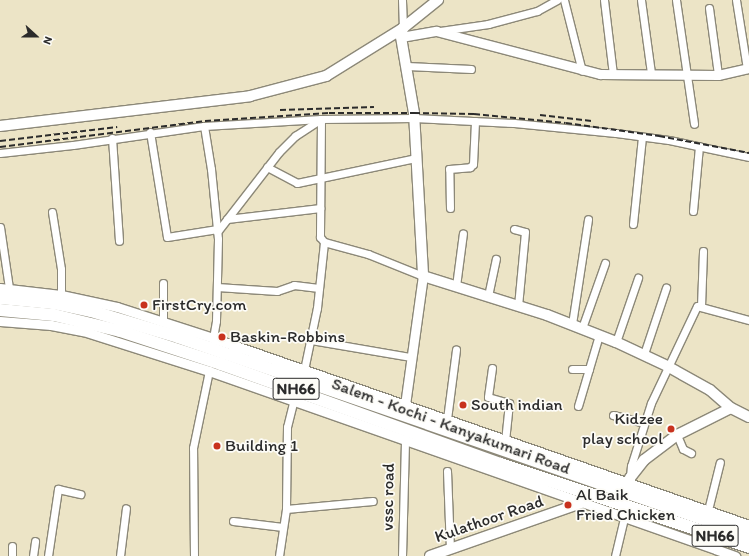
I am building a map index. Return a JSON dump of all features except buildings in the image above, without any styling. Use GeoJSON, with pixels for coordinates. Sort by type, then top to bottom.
{"type":"FeatureCollection","features":[{"type":"Feature","properties":{"kind":"highway","name":"Salem - Kochi - Kanyakumari Road"},"geometry":{"type":"LineString","coordinates":[[0,298],[53,303],[91,311],[178,338],[587,487]]}},
{"type":"Feature","properties":{"kind":"highway","name":"Salem - Kochi - Kanyakumari Road"},"geometry":{"type":"LineString","coordinates":[[0,310],[54,315],[120,331],[236,368],[587,487],[628,490],[749,535]]}},
{"type":"Feature","properties":{"kind":"highway","name":"Salem - Kochi - Kanyakumari Road"},"geometry":{"type":"LineString","coordinates":[[628,490],[749,547]]}},
{"type":"Feature","properties":{"kind":"main road"},"geometry":{"type":"LineString","coordinates":[[0,126],[250,96],[326,76],[402,32],[438,0]]}},
{"type":"Feature","properties":{"kind":"main road"},"geometry":{"type":"LineString","coordinates":[[402,32],[414,118],[423,276],[572,324],[644,354],[710,390],[731,408],[749,417]]}},
{"type":"Feature","properties":{"kind":"main road"},"geometry":{"type":"LineString","coordinates":[[628,490],[644,460],[677,435],[731,408]]}},
{"type":"Feature","properties":{"kind":"main road","name":"Kulathoor Road"},"geometry":{"type":"LineString","coordinates":[[430,556],[450,549],[587,487]]}},
{"type":"Feature","properties":{"kind":"street"},"geometry":{"type":"LineString","coordinates":[[402,0],[402,32],[436,31],[488,24],[537,11],[557,0]]}},
{"type":"Feature","properties":{"kind":"street"},"geometry":{"type":"LineString","coordinates":[[564,0],[582,71]]}},
{"type":"Feature","properties":{"kind":"street"},"geometry":{"type":"LineString","coordinates":[[604,0],[613,74]]}},
{"type":"Feature","properties":{"kind":"street"},"geometry":{"type":"LineString","coordinates":[[641,0],[651,73]]}},
{"type":"Feature","properties":{"kind":"street"},"geometry":{"type":"LineString","coordinates":[[676,0],[688,74],[694,124]]}},
{"type":"Feature","properties":{"kind":"street"},"geometry":{"type":"LineString","coordinates":[[436,31],[582,71],[613,74],[651,73],[718,75],[748,68],[736,0]]}},
{"type":"Feature","properties":{"kind":"street"},"geometry":{"type":"LineString","coordinates":[[709,8],[718,75]]}},
{"type":"Feature","properties":{"kind":"street"},"geometry":{"type":"LineString","coordinates":[[407,66],[471,69]]}},
{"type":"Feature","properties":{"kind":"street"},"geometry":{"type":"LineString","coordinates":[[150,132],[167,237],[217,230],[267,167],[295,136],[321,118]]}},
{"type":"Feature","properties":{"kind":"street"},"geometry":{"type":"LineString","coordinates":[[304,370],[311,340],[324,242],[319,234],[321,118]]}},
{"type":"Feature","properties":{"kind":"street"},"geometry":{"type":"LineString","coordinates":[[0,152],[204,126],[321,118],[414,118],[475,121],[642,137],[699,146],[749,157]]}},
{"type":"Feature","properties":{"kind":"street"},"geometry":{"type":"LineString","coordinates":[[450,208],[449,169],[470,167],[472,164],[475,121]]}},
{"type":"Feature","properties":{"kind":"street"},"geometry":{"type":"LineString","coordinates":[[204,126],[217,230],[216,321],[213,338]]}},
{"type":"Feature","properties":{"kind":"street"},"geometry":{"type":"LineString","coordinates":[[633,224],[642,137]]}},
{"type":"Feature","properties":{"kind":"street"},"geometry":{"type":"LineString","coordinates":[[112,138],[119,241]]}},
{"type":"Feature","properties":{"kind":"street"},"geometry":{"type":"LineString","coordinates":[[693,211],[699,146]]}},
{"type":"Feature","properties":{"kind":"street"},"geometry":{"type":"LineString","coordinates":[[267,167],[293,183],[320,179],[416,158]]}},
{"type":"Feature","properties":{"kind":"street"},"geometry":{"type":"LineString","coordinates":[[227,219],[320,208]]}},
{"type":"Feature","properties":{"kind":"street"},"geometry":{"type":"LineString","coordinates":[[52,212],[61,269],[60,295]]}},
{"type":"Feature","properties":{"kind":"street"},"geometry":{"type":"LineString","coordinates":[[572,324],[588,219]]}},
{"type":"Feature","properties":{"kind":"street"},"geometry":{"type":"LineString","coordinates":[[0,227],[5,288],[60,295],[117,307],[213,338],[447,419],[506,442],[587,487],[625,519],[735,556]]}},
{"type":"Feature","properties":{"kind":"street"},"geometry":{"type":"LineString","coordinates":[[514,229],[525,232],[518,306]]}},
{"type":"Feature","properties":{"kind":"street"},"geometry":{"type":"LineString","coordinates":[[456,286],[463,233]]}},
{"type":"Feature","properties":{"kind":"street"},"geometry":{"type":"LineString","coordinates":[[324,242],[368,254],[423,276],[410,357],[405,405]]}},
{"type":"Feature","properties":{"kind":"street"},"geometry":{"type":"LineString","coordinates":[[701,306],[703,252]]}},
{"type":"Feature","properties":{"kind":"street"},"geometry":{"type":"LineString","coordinates":[[488,296],[496,259]]}},
{"type":"Feature","properties":{"kind":"street"},"geometry":{"type":"LineString","coordinates":[[582,328],[605,263]]}},
{"type":"Feature","properties":{"kind":"street"},"geometry":{"type":"LineString","coordinates":[[616,342],[638,278]]}},
{"type":"Feature","properties":{"kind":"street"},"geometry":{"type":"LineString","coordinates":[[163,283],[163,322]]}},
{"type":"Feature","properties":{"kind":"street"},"geometry":{"type":"LineString","coordinates":[[217,287],[277,291],[294,285],[319,288]]}},
{"type":"Feature","properties":{"kind":"street"},"geometry":{"type":"LineString","coordinates":[[644,354],[666,288]]}},
{"type":"Feature","properties":{"kind":"street"},"geometry":{"type":"LineString","coordinates":[[614,556],[625,519],[631,466],[644,423],[667,366],[696,308],[701,306],[749,320]]}},
{"type":"Feature","properties":{"kind":"street"},"geometry":{"type":"LineString","coordinates":[[0,321],[51,325],[83,332],[209,370],[294,399],[405,440],[587,487],[628,490],[708,510],[749,525]]}},
{"type":"Feature","properties":{"kind":"street"},"geometry":{"type":"LineString","coordinates":[[578,406],[599,335]]}},
{"type":"Feature","properties":{"kind":"street"},"geometry":{"type":"LineString","coordinates":[[311,340],[410,357]]}},
{"type":"Feature","properties":{"kind":"street"},"geometry":{"type":"LineString","coordinates":[[447,419],[456,350]]}},
{"type":"Feature","properties":{"kind":"street"},"geometry":{"type":"LineString","coordinates":[[492,368],[488,397],[509,404],[506,442]]}},
{"type":"Feature","properties":{"kind":"street"},"geometry":{"type":"LineString","coordinates":[[572,369],[589,369]]}},
{"type":"Feature","properties":{"kind":"street"},"geometry":{"type":"LineString","coordinates":[[194,556],[193,448],[209,370]]}},
{"type":"Feature","properties":{"kind":"street"},"geometry":{"type":"LineString","coordinates":[[279,556],[286,509],[287,427],[294,399]]}},
{"type":"Feature","properties":{"kind":"street"},"geometry":{"type":"LineString","coordinates":[[613,415],[644,423]]}},
{"type":"Feature","properties":{"kind":"street"},"geometry":{"type":"LineString","coordinates":[[677,435],[683,449],[691,453]]}},
{"type":"Feature","properties":{"kind":"street","name":"vssc road"},"geometry":{"type":"LineString","coordinates":[[402,556],[405,440]]}},
{"type":"Feature","properties":{"kind":"street"},"geometry":{"type":"LineString","coordinates":[[708,510],[720,462]]}},
{"type":"Feature","properties":{"kind":"street"},"geometry":{"type":"LineString","coordinates":[[447,471],[450,549]]}},
{"type":"Feature","properties":{"kind":"street"},"geometry":{"type":"LineString","coordinates":[[48,556],[58,489],[80,494]]}},
{"type":"Feature","properties":{"kind":"street"},"geometry":{"type":"LineString","coordinates":[[286,509],[373,501]]}},
{"type":"Feature","properties":{"kind":"street"},"geometry":{"type":"LineString","coordinates":[[120,556],[126,508]]}},
{"type":"Feature","properties":{"kind":"street"},"geometry":{"type":"LineString","coordinates":[[233,521],[283,527]]}},
{"type":"Feature","properties":{"kind":"street"},"geometry":{"type":"LineString","coordinates":[[32,556],[35,541]]}},
{"type":"Feature","properties":{"kind":"street"},"geometry":{"type":"LineString","coordinates":[[12,546],[12,556]]}},
{"type":"Feature","properties":{"kind":"railway"},"geometry":{"type":"LineString","coordinates":[[280,110],[374,107]]}},
{"type":"Feature","properties":{"kind":"railway"},"geometry":{"type":"LineString","coordinates":[[0,147],[205,121],[329,113],[414,113],[474,114],[566,123],[659,136],[749,153]]}},
{"type":"Feature","properties":{"kind":"railway"},"geometry":{"type":"LineString","coordinates":[[540,115],[592,121]]}},
{"type":"Feature","properties":{"kind":"railway"},"geometry":{"type":"LineString","coordinates":[[0,141],[117,127]]}},
{"type":"Feature","properties":{"kind":"place","name":"FirstCry.com"},"geometry":{"type":"Point","coordinates":[144,305]}},
{"type":"Feature","properties":{"kind":"place","name":"Baskin-Robbins"},"geometry":{"type":"Point","coordinates":[222,337]}},
{"type":"Feature","properties":{"kind":"place","name":"South indian"},"geometry":{"type":"Point","coordinates":[463,405]}},
{"type":"Feature","properties":{"kind":"place","name":"Kidzee play school"},"geometry":{"type":"Point","coordinates":[671,429]}},
{"type":"Feature","properties":{"kind":"place","name":"Building 1"},"geometry":{"type":"Point","coordinates":[217,446]}},
{"type":"Feature","properties":{"kind":"place","name":"Al Baik Fried Chicken"},"geometry":{"type":"Point","coordinates":[568,505]}}]}
